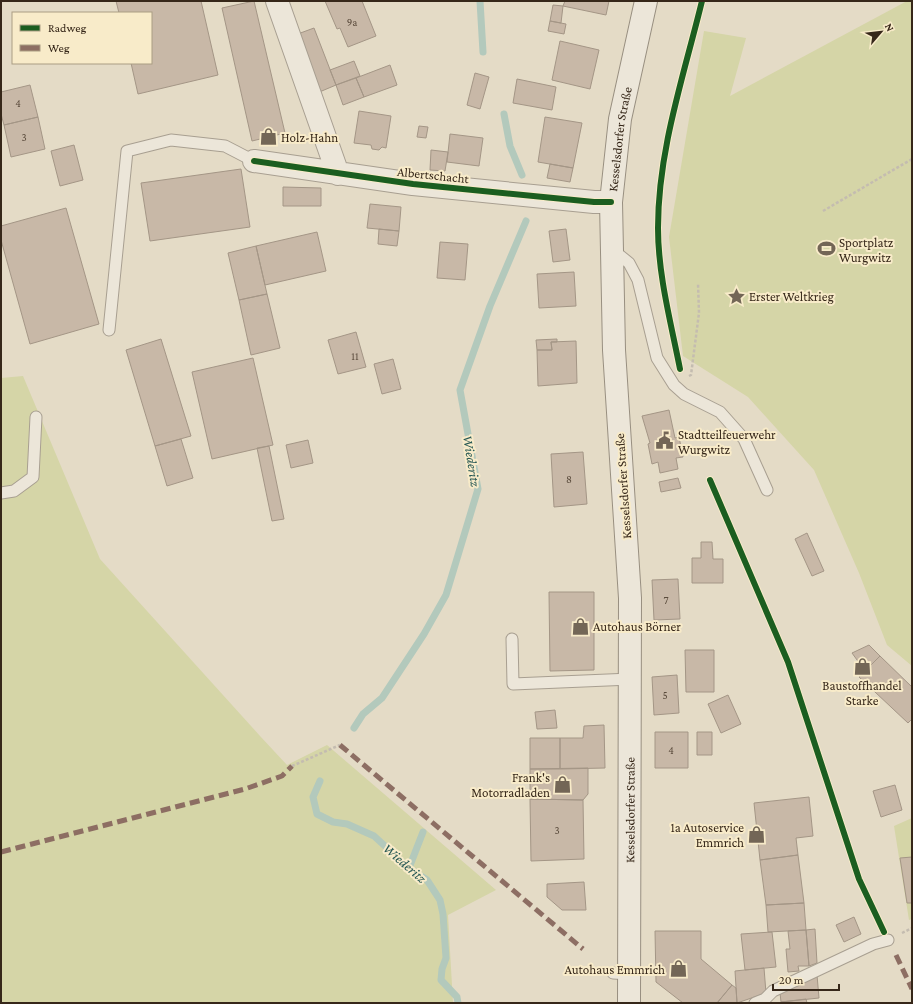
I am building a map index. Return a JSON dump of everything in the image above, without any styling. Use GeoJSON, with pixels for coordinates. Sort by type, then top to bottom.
{"type":"FeatureCollection","features":[{"type":"Feature","properties":{"kind":"main road"},"geometry":{"type":"LineString","coordinates":[[277,1],[338,174]]}},
{"type":"Feature","properties":{"kind":"main road","name":"Kesselsdorfer Straße"},"geometry":{"type":"LineString","coordinates":[[629,1003],[621,974],[631,679],[630,598],[614,350],[611,202],[620,119],[646,1]]}},
{"type":"Feature","properties":{"kind":"main road","name":"Albertschacht"},"geometry":{"type":"LineString","coordinates":[[254,162],[421,185],[594,202],[611,202]]}},
{"type":"Feature","properties":{"kind":"lane"},"geometry":{"type":"LineString","coordinates":[[109,330],[127,150],[170,140],[225,146],[254,162]]}},
{"type":"Feature","properties":{"kind":"lane"},"geometry":{"type":"LineString","coordinates":[[613,250],[629,263],[638,280],[657,358],[674,385],[684,394],[720,412],[744,439],[767,490]]}},
{"type":"Feature","properties":{"kind":"lane"},"geometry":{"type":"LineString","coordinates":[[1,493],[14,490],[33,477],[36,417]]}},
{"type":"Feature","properties":{"kind":"lane"},"geometry":{"type":"LineString","coordinates":[[512,638],[513,684],[631,679]]}},
{"type":"Feature","properties":{"kind":"lane"},"geometry":{"type":"LineString","coordinates":[[755,1003],[765,999],[773,991],[873,944],[888,940]]}},
{"type":"Feature","properties":{"kind":"path"},"geometry":{"type":"LineString","coordinates":[[823,211],[912,159]]}},
{"type":"Feature","properties":{"kind":"path"},"geometry":{"type":"LineString","coordinates":[[686,377],[691,375],[699,313],[698,283]]}},
{"type":"Feature","properties":{"kind":"path"},"geometry":{"type":"LineString","coordinates":[[292,766],[340,745]]}},
{"type":"Feature","properties":{"kind":"green space","name":"Sportplatz Wurgwitz"},"geometry":{"type":"Polygon","coordinates":[[[907,1],[912,1],[912,666],[887,645],[859,573],[814,470],[748,397],[683,356],[669,237],[704,31],[746,38],[730,96],[907,1]]]}},
{"type":"Feature","properties":{"kind":"green space"},"geometry":{"type":"Polygon","coordinates":[[[23,376],[100,559],[260,736],[287,765],[327,745],[496,890],[448,915],[453,1003],[1,1003],[1,378],[23,376]]]}},
{"type":"Feature","properties":{"kind":"green space"},"geometry":{"type":"Polygon","coordinates":[[[912,818],[912,919],[909,920],[894,826],[912,818]]]}},
{"type":"Feature","properties":{"kind":"building"},"geometry":{"type":"Polygon","coordinates":[[[116,1],[201,1],[218,75],[138,94],[131,64],[152,64],[152,12],[119,12],[116,1]]]}},
{"type":"Feature","properties":{"kind":"building"},"geometry":{"type":"Polygon","coordinates":[[[254,1],[285,133],[252,141],[222,8],[254,1]]]}},
{"type":"Feature","properties":{"kind":"building"},"geometry":{"type":"Polygon","coordinates":[[[325,1],[362,1],[376,36],[348,47],[340,28],[337,29],[325,1]]]}},
{"type":"Feature","properties":{"kind":"building"},"geometry":{"type":"Polygon","coordinates":[[[565,1],[609,1],[606,15],[563,6],[565,1]]]}},
{"type":"Feature","properties":{"kind":"building"},"geometry":{"type":"Polygon","coordinates":[[[553,5],[563,6],[561,23],[550,21],[553,5]]]}},
{"type":"Feature","properties":{"kind":"building"},"geometry":{"type":"Polygon","coordinates":[[[550,21],[566,24],[564,34],[548,31],[550,21]]]}},
{"type":"Feature","properties":{"kind":"building"},"geometry":{"type":"Polygon","coordinates":[[[314,28],[336,85],[317,93],[295,35],[314,28]]]}},
{"type":"Feature","properties":{"kind":"building"},"geometry":{"type":"Polygon","coordinates":[[[560,41],[599,50],[590,89],[552,80],[560,41]]]}},
{"type":"Feature","properties":{"kind":"building"},"geometry":{"type":"Polygon","coordinates":[[[354,61],[360,76],[336,85],[330,70],[354,61]]]}},
{"type":"Feature","properties":{"kind":"building"},"geometry":{"type":"Polygon","coordinates":[[[390,65],[397,85],[364,97],[356,78],[390,65]]]}},
{"type":"Feature","properties":{"kind":"building"},"geometry":{"type":"Polygon","coordinates":[[[475,73],[489,77],[480,109],[467,105],[475,73]]]}},
{"type":"Feature","properties":{"kind":"building"},"geometry":{"type":"Polygon","coordinates":[[[356,78],[364,97],[343,105],[336,85],[356,78]]]}},
{"type":"Feature","properties":{"kind":"building"},"geometry":{"type":"Polygon","coordinates":[[[517,79],[556,87],[552,110],[513,103],[517,79]]]}},
{"type":"Feature","properties":{"kind":"building"},"geometry":{"type":"Polygon","coordinates":[[[30,85],[38,117],[4,125],[1,114],[1,92],[30,85]]]}},
{"type":"Feature","properties":{"kind":"building"},"geometry":{"type":"Polygon","coordinates":[[[359,111],[391,116],[386,148],[382,147],[379,150],[372,149],[371,145],[354,143],[359,111]]]}},
{"type":"Feature","properties":{"kind":"building"},"geometry":{"type":"Polygon","coordinates":[[[38,117],[45,149],[11,157],[4,125],[38,117]]]}},
{"type":"Feature","properties":{"kind":"building"},"geometry":{"type":"Polygon","coordinates":[[[545,117],[582,123],[573,168],[538,162],[545,117]]]}},
{"type":"Feature","properties":{"kind":"building"},"geometry":{"type":"Polygon","coordinates":[[[419,126],[428,127],[426,138],[417,137],[419,126]]]}},
{"type":"Feature","properties":{"kind":"building"},"geometry":{"type":"Polygon","coordinates":[[[450,134],[483,138],[479,166],[447,162],[450,134]]]}},
{"type":"Feature","properties":{"kind":"building"},"geometry":{"type":"Polygon","coordinates":[[[74,145],[83,180],[60,186],[51,151],[74,145]]]}},
{"type":"Feature","properties":{"kind":"building"},"geometry":{"type":"Polygon","coordinates":[[[431,150],[448,152],[445,171],[430,170],[431,150]]]}},
{"type":"Feature","properties":{"kind":"building"},"geometry":{"type":"Polygon","coordinates":[[[550,164],[573,168],[570,182],[547,178],[550,164]]]}},
{"type":"Feature","properties":{"kind":"building"},"geometry":{"type":"Polygon","coordinates":[[[241,169],[250,227],[150,241],[141,183],[241,169]]]}},
{"type":"Feature","properties":{"kind":"building"},"geometry":{"type":"Polygon","coordinates":[[[283,187],[321,188],[321,206],[283,206],[283,187]]]}},
{"type":"Feature","properties":{"kind":"building"},"geometry":{"type":"Polygon","coordinates":[[[370,204],[401,207],[399,231],[367,228],[370,204]]]}},
{"type":"Feature","properties":{"kind":"building"},"geometry":{"type":"Polygon","coordinates":[[[66,208],[99,324],[30,344],[1,240],[1,226],[66,208]]]}},
{"type":"Feature","properties":{"kind":"building"},"geometry":{"type":"Polygon","coordinates":[[[379,229],[399,231],[397,246],[378,244],[379,229]]]}},
{"type":"Feature","properties":{"kind":"building"},"geometry":{"type":"Polygon","coordinates":[[[566,229],[570,260],[553,262],[549,231],[566,229]]]}},
{"type":"Feature","properties":{"kind":"building"},"geometry":{"type":"Polygon","coordinates":[[[317,232],[326,271],[265,285],[256,246],[317,232]]]}},
{"type":"Feature","properties":{"kind":"building"},"geometry":{"type":"Polygon","coordinates":[[[440,242],[468,244],[465,280],[437,278],[440,242]]]}},
{"type":"Feature","properties":{"kind":"building"},"geometry":{"type":"Polygon","coordinates":[[[256,246],[267,294],[239,300],[228,253],[256,246]]]}},
{"type":"Feature","properties":{"kind":"building"},"geometry":{"type":"Polygon","coordinates":[[[574,272],[576,306],[539,308],[537,274],[574,272]]]}},
{"type":"Feature","properties":{"kind":"building"},"geometry":{"type":"Polygon","coordinates":[[[267,294],[280,348],[251,355],[239,300],[267,294]]]}},
{"type":"Feature","properties":{"kind":"building"},"geometry":{"type":"Polygon","coordinates":[[[356,332],[366,367],[338,374],[328,340],[356,332]]]}},
{"type":"Feature","properties":{"kind":"building"},"geometry":{"type":"Polygon","coordinates":[[[161,339],[191,436],[155,446],[126,350],[161,339]]]}},
{"type":"Feature","properties":{"kind":"building"},"geometry":{"type":"Polygon","coordinates":[[[557,339],[557,342],[551,342],[552,350],[537,350],[536,340],[557,339]]]}},
{"type":"Feature","properties":{"kind":"building"},"geometry":{"type":"Polygon","coordinates":[[[576,341],[577,383],[538,386],[537,350],[552,350],[551,342],[576,341]]]}},
{"type":"Feature","properties":{"kind":"building"},"geometry":{"type":"Polygon","coordinates":[[[253,358],[273,445],[212,459],[192,372],[253,358]]]}},
{"type":"Feature","properties":{"kind":"building"},"geometry":{"type":"Polygon","coordinates":[[[393,359],[401,389],[382,394],[374,364],[393,359]]]}},
{"type":"Feature","properties":{"kind":"building","name":"Stadtteilfeuerwehr Wurgwitz"},"geometry":{"type":"Polygon","coordinates":[[[669,410],[675,438],[679,437],[683,457],[676,458],[678,469],[660,473],[658,462],[652,464],[648,444],[650,443],[642,416],[669,410]]]}},
{"type":"Feature","properties":{"kind":"building"},"geometry":{"type":"Polygon","coordinates":[[[181,439],[193,478],[167,486],[155,446],[181,439]]]}},
{"type":"Feature","properties":{"kind":"building"},"geometry":{"type":"Polygon","coordinates":[[[308,440],[313,463],[291,468],[286,445],[308,440]]]}},
{"type":"Feature","properties":{"kind":"building"},"geometry":{"type":"Polygon","coordinates":[[[269,446],[284,519],[272,521],[257,448],[269,446]]]}},
{"type":"Feature","properties":{"kind":"building"},"geometry":{"type":"Polygon","coordinates":[[[583,452],[587,504],[554,507],[551,454],[583,452]]]}},
{"type":"Feature","properties":{"kind":"building"},"geometry":{"type":"Polygon","coordinates":[[[678,478],[681,488],[661,492],[659,482],[678,478]]]}},
{"type":"Feature","properties":{"kind":"building"},"geometry":{"type":"Polygon","coordinates":[[[807,533],[824,571],[812,576],[795,539],[807,533]]]}},
{"type":"Feature","properties":{"kind":"building"},"geometry":{"type":"Polygon","coordinates":[[[701,542],[712,542],[713,559],[723,559],[723,583],[692,583],[692,558],[701,558],[701,542]]]}},
{"type":"Feature","properties":{"kind":"building"},"geometry":{"type":"Polygon","coordinates":[[[678,579],[680,619],[654,620],[652,580],[678,579]]]}},
{"type":"Feature","properties":{"kind":"building"},"geometry":{"type":"Polygon","coordinates":[[[549,592],[594,592],[594,670],[550,671],[549,592]]]}},
{"type":"Feature","properties":{"kind":"building"},"geometry":{"type":"Polygon","coordinates":[[[869,645],[880,656],[865,671],[852,653],[869,645]]]}},
{"type":"Feature","properties":{"kind":"building"},"geometry":{"type":"Polygon","coordinates":[[[685,650],[714,650],[714,692],[686,692],[685,650]]]}},
{"type":"Feature","properties":{"kind":"building"},"geometry":{"type":"Polygon","coordinates":[[[880,656],[912,687],[912,719],[908,723],[859,677],[880,656]]]}},
{"type":"Feature","properties":{"kind":"building"},"geometry":{"type":"Polygon","coordinates":[[[677,675],[679,713],[654,715],[652,677],[677,675]]]}},
{"type":"Feature","properties":{"kind":"building"},"geometry":{"type":"Polygon","coordinates":[[[728,695],[741,724],[721,733],[708,704],[728,695]]]}},
{"type":"Feature","properties":{"kind":"building"},"geometry":{"type":"Polygon","coordinates":[[[555,710],[557,728],[537,729],[535,712],[555,710]]]}},
{"type":"Feature","properties":{"kind":"building"},"geometry":{"type":"Polygon","coordinates":[[[604,725],[605,768],[560,769],[560,738],[583,738],[584,726],[604,725]]]}},
{"type":"Feature","properties":{"kind":"building"},"geometry":{"type":"Polygon","coordinates":[[[655,732],[688,732],[688,768],[655,768],[655,732]]]}},
{"type":"Feature","properties":{"kind":"building"},"geometry":{"type":"Polygon","coordinates":[[[697,732],[712,732],[712,755],[697,755],[697,732]]]}},
{"type":"Feature","properties":{"kind":"building"},"geometry":{"type":"Polygon","coordinates":[[[530,738],[560,738],[560,769],[530,769],[530,738]]]}},
{"type":"Feature","properties":{"kind":"building"},"geometry":{"type":"Polygon","coordinates":[[[588,768],[588,794],[583,800],[530,799],[530,769],[588,768]]]}},
{"type":"Feature","properties":{"kind":"building"},"geometry":{"type":"Polygon","coordinates":[[[895,785],[902,810],[881,817],[873,791],[895,785]]]}},
{"type":"Feature","properties":{"kind":"building"},"geometry":{"type":"Polygon","coordinates":[[[809,797],[813,836],[796,838],[798,855],[760,860],[754,803],[809,797]]]}},
{"type":"Feature","properties":{"kind":"building"},"geometry":{"type":"Polygon","coordinates":[[[530,799],[583,800],[584,859],[531,861],[530,799]]]}},
{"type":"Feature","properties":{"kind":"building"},"geometry":{"type":"Polygon","coordinates":[[[798,855],[804,903],[766,905],[760,860],[798,855]]]}},
{"type":"Feature","properties":{"kind":"building"},"geometry":{"type":"Polygon","coordinates":[[[912,857],[912,903],[907,903],[900,858],[912,857]]]}},
{"type":"Feature","properties":{"kind":"building"},"geometry":{"type":"Polygon","coordinates":[[[584,882],[586,910],[562,910],[547,897],[547,884],[584,882]]]}},
{"type":"Feature","properties":{"kind":"building"},"geometry":{"type":"Polygon","coordinates":[[[804,903],[806,930],[768,932],[766,905],[804,903]]]}},
{"type":"Feature","properties":{"kind":"building"},"geometry":{"type":"Polygon","coordinates":[[[854,917],[861,934],[844,942],[836,925],[854,917]]]}},
{"type":"Feature","properties":{"kind":"building"},"geometry":{"type":"Polygon","coordinates":[[[815,929],[817,963],[809,966],[806,930],[815,929]]]}},
{"type":"Feature","properties":{"kind":"building"},"geometry":{"type":"Polygon","coordinates":[[[806,930],[809,966],[798,966],[799,971],[788,972],[786,949],[790,949],[788,931],[806,930]]]}},
{"type":"Feature","properties":{"kind":"building"},"geometry":{"type":"Polygon","coordinates":[[[655,931],[701,931],[701,959],[732,985],[717,1003],[683,1003],[656,982],[655,931]]]}},
{"type":"Feature","properties":{"kind":"building"},"geometry":{"type":"Polygon","coordinates":[[[772,932],[776,967],[745,970],[741,934],[772,932]]]}},
{"type":"Feature","properties":{"kind":"building"},"geometry":{"type":"Polygon","coordinates":[[[764,968],[766,993],[737,1003],[735,971],[764,968]]]}},
{"type":"Feature","properties":{"kind":"building"},"geometry":{"type":"Polygon","coordinates":[[[817,975],[819,998],[781,1002],[780,993],[817,975]]]}},
{"type":"Feature","properties":{"kind":"building"},"geometry":{"type":"Polygon","coordinates":[[[732,985],[736,988],[737,1003],[717,1003],[732,985]]]}},
{"type":"Feature","properties":{"kind":"building"},"geometry":{"type":"Polygon","coordinates":[[[806,999],[807,1003],[781,1003],[781,1002],[806,999]]]}},
{"type":"Feature","properties":{"kind":"waterway","name":"Wiederitz"},"geometry":{"type":"LineString","coordinates":[[480,1],[483,52]]}},
{"type":"Feature","properties":{"kind":"waterway","name":"Wiederitz"},"geometry":{"type":"LineString","coordinates":[[504,114],[510,146],[522,175]]}},
{"type":"Feature","properties":{"kind":"waterway","name":"Wiederitz"},"geometry":{"type":"LineString","coordinates":[[354,728],[363,714],[382,698],[424,634],[446,595],[478,489],[460,390],[490,306],[526,221]]}},
{"type":"Feature","properties":{"kind":"waterway","name":"Wiederitz"},"geometry":{"type":"LineString","coordinates":[[320,781],[313,797],[317,814],[333,822],[347,824],[374,836],[409,868],[427,880],[440,900],[443,914],[446,958],[442,969],[441,980],[457,997],[458,1003]]}},
{"type":"Feature","properties":{"kind":"waterway"},"geometry":{"type":"LineString","coordinates":[[409,868],[423,832]]}},
{"type":"Feature","properties":{"kind":"marked path"},"geometry":{"type":"LineString","coordinates":[[340,745],[583,949]]}},
{"type":"Feature","properties":{"kind":"marked path"},"geometry":{"type":"LineString","coordinates":[[1,852],[245,789],[282,776],[292,766]]}},
{"type":"Feature","properties":{"kind":"marked path"},"geometry":{"type":"LineString","coordinates":[[896,955],[912,989]]}},
{"type":"Feature","properties":{"kind":"cycle path"},"geometry":{"type":"LineString","coordinates":[[680,369],[660,263],[658,228],[659,199],[662,170],[673,113],[702,1]]}},
{"type":"Feature","properties":{"kind":"cycle path"},"geometry":{"type":"LineString","coordinates":[[254,161],[413,184],[594,202],[611,202]]}},
{"type":"Feature","properties":{"kind":"cycle path"},"geometry":{"type":"LineString","coordinates":[[710,480],[788,662],[859,879],[884,932]]}},
{"type":"Feature","properties":{"kind":"place","name":"Holz-Hahn"},"geometry":{"type":"Point","coordinates":[268,137]}},
{"type":"Feature","properties":{"kind":"place","name":"Sportplatz Wurgwitz"},"geometry":{"type":"Point","coordinates":[826,249]}},
{"type":"Feature","properties":{"kind":"place","name":"Erster Weltkrieg"},"geometry":{"type":"Point","coordinates":[736,296]}},
{"type":"Feature","properties":{"kind":"place","name":"Stadtteilfeuerwehr Wurgwitz"},"geometry":{"type":"Point","coordinates":[665,441]}},
{"type":"Feature","properties":{"kind":"place","name":"Autohaus Börner"},"geometry":{"type":"Point","coordinates":[580,626]}},
{"type":"Feature","properties":{"kind":"place","name":"Baustoffhandel Starke"},"geometry":{"type":"Point","coordinates":[862,666]}},
{"type":"Feature","properties":{"kind":"place","name":"Frank's Motorradladen"},"geometry":{"type":"Point","coordinates":[563,784]}},
{"type":"Feature","properties":{"kind":"place","name":"1a Autoservice Emmrich"},"geometry":{"type":"Point","coordinates":[757,834]}},
{"type":"Feature","properties":{"kind":"place","name":"Autohaus Emmrich"},"geometry":{"type":"Point","coordinates":[678,969]}}]}
